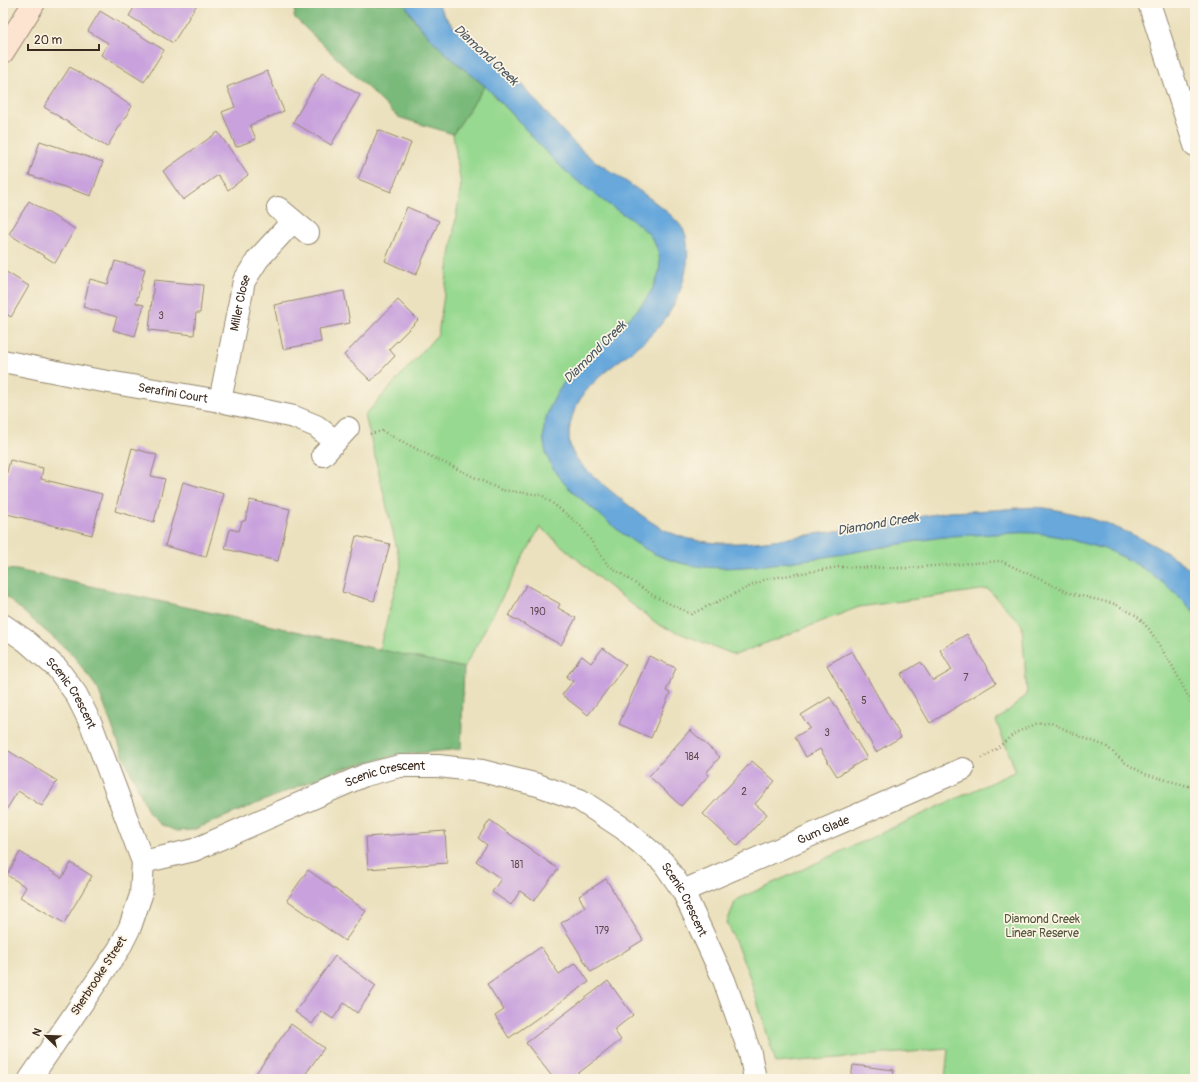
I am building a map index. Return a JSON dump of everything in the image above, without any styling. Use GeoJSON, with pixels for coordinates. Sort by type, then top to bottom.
{"type":"FeatureCollection","features":[{"type":"Feature","properties":{"kind":"street"},"geometry":{"type":"LineString","coordinates":[[3,52],[34,3]]}},
{"type":"Feature","properties":{"kind":"street"},"geometry":{"type":"LineString","coordinates":[[1149,3],[1195,145]]}},
{"type":"Feature","properties":{"kind":"street","name":"Miller Close"},"geometry":{"type":"LineString","coordinates":[[220,401],[244,281],[258,259],[293,221]]}},
{"type":"Feature","properties":{"kind":"street","name":"Serafini Court"},"geometry":{"type":"LineString","coordinates":[[3,361],[294,416],[306,420],[316,426],[335,441]]}},
{"type":"Feature","properties":{"kind":"street","name":"Scenic Crescent"},"geometry":{"type":"LineString","coordinates":[[3,625],[26,641],[57,668],[76,694],[91,724],[143,862],[194,850],[364,775],[400,766],[438,766],[482,771],[538,785],[580,800],[624,829],[662,862],[683,891],[724,980],[750,1054],[755,1079]]}},
{"type":"Feature","properties":{"kind":"street","name":"Gum Glade"},"geometry":{"type":"LineString","coordinates":[[683,891],[963,769]]}},
{"type":"Feature","properties":{"kind":"street","name":"Sherbrooke Street"},"geometry":{"type":"LineString","coordinates":[[30,1079],[119,949],[130,927],[141,895],[143,862]]}},
{"type":"Feature","properties":{"kind":"path"},"geometry":{"type":"LineString","coordinates":[[335,441],[382,431],[501,490],[542,495],[580,525],[607,564],[654,596],[691,614],[766,579],[839,567],[906,568],[1001,561],[1070,593],[1116,604],[1137,616],[1149,629],[1173,667],[1195,710]]}},
{"type":"Feature","properties":{"kind":"path"},"geometry":{"type":"LineString","coordinates":[[963,769],[995,750],[1015,733],[1036,724],[1051,723],[1106,746],[1129,765],[1145,774],[1195,788]]}},
{"type":"Feature","properties":{"kind":"green space"},"geometry":{"type":"Polygon","coordinates":[[[296,3],[405,3],[410,14],[429,37],[452,59],[485,86],[453,134],[398,117],[294,17],[296,3]]]}},
{"type":"Feature","properties":{"kind":"green space","name":"Diamond Creek Linear Reserve"},"geometry":{"type":"Polygon","coordinates":[[[485,86],[515,117],[598,176],[682,265],[564,407],[574,473],[674,551],[948,522],[1104,535],[1195,592],[1195,1079],[945,1079],[948,1049],[776,1063],[749,975],[727,922],[736,900],[1016,771],[996,721],[1027,695],[1022,625],[988,589],[859,607],[735,655],[659,625],[607,585],[540,527],[464,668],[379,650],[401,566],[365,415],[438,334],[461,185],[453,134],[485,86]]]}},
{"type":"Feature","properties":{"kind":"green space"},"geometry":{"type":"Polygon","coordinates":[[[3,569],[17,570],[464,668],[461,749],[397,755],[338,770],[193,830],[176,831],[160,824],[149,813],[123,755],[98,689],[72,654],[3,594],[3,569]]]}},
{"type":"Feature","properties":{"kind":"water","name":"Diamond Creek"},"geometry":{"type":"Polygon","coordinates":[[[405,3],[438,3],[451,24],[472,43],[506,69],[573,142],[595,161],[658,205],[680,224],[685,233],[688,253],[686,272],[681,288],[667,317],[650,336],[595,381],[584,394],[575,409],[570,426],[570,445],[575,457],[592,475],[632,508],[648,520],[673,534],[698,541],[714,543],[746,543],[793,537],[948,512],[1032,507],[1058,510],[1107,524],[1142,539],[1183,564],[1195,574],[1195,613],[1176,594],[1134,563],[1102,548],[1044,534],[1022,533],[953,536],[845,554],[736,568],[706,567],[677,562],[645,549],[626,536],[577,496],[558,477],[545,450],[544,429],[549,409],[559,390],[577,365],[634,313],[647,297],[656,280],[660,263],[656,246],[643,228],[607,204],[563,169],[484,85],[435,43],[414,19],[405,3]]]}},
{"type":"Feature","properties":{"kind":"building"},"geometry":{"type":"Polygon","coordinates":[[[137,3],[198,3],[173,43],[129,16],[137,3]]]}},
{"type":"Feature","properties":{"kind":"building"},"geometry":{"type":"Polygon","coordinates":[[[100,11],[164,50],[144,82],[101,55],[108,43],[88,31],[100,11]]]}},
{"type":"Feature","properties":{"kind":"building"},"geometry":{"type":"Polygon","coordinates":[[[70,67],[132,106],[107,147],[44,107],[70,67]]]}},
{"type":"Feature","properties":{"kind":"building"},"geometry":{"type":"Polygon","coordinates":[[[267,71],[284,111],[250,125],[256,139],[236,147],[222,112],[235,107],[227,87],[267,71]]]}},
{"type":"Feature","properties":{"kind":"building"},"geometry":{"type":"Polygon","coordinates":[[[322,73],[360,95],[331,145],[293,122],[322,73]]]}},
{"type":"Feature","properties":{"kind":"building"},"geometry":{"type":"Polygon","coordinates":[[[378,130],[411,143],[391,192],[358,179],[378,130]]]}},
{"type":"Feature","properties":{"kind":"building"},"geometry":{"type":"Polygon","coordinates":[[[218,132],[248,175],[228,190],[218,175],[183,200],[163,171],[218,132]]]}},
{"type":"Feature","properties":{"kind":"building"},"geometry":{"type":"Polygon","coordinates":[[[40,141],[103,162],[91,196],[29,175],[40,141]]]}},
{"type":"Feature","properties":{"kind":"building"},"geometry":{"type":"Polygon","coordinates":[[[29,201],[75,229],[55,263],[9,234],[29,201]]]}},
{"type":"Feature","properties":{"kind":"building"},"geometry":{"type":"Polygon","coordinates":[[[407,207],[439,221],[416,275],[385,261],[407,207]]]}},
{"type":"Feature","properties":{"kind":"building"},"geometry":{"type":"Polygon","coordinates":[[[115,261],[145,269],[136,303],[144,305],[135,336],[113,330],[117,317],[83,307],[90,279],[108,284],[115,261]]]}},
{"type":"Feature","properties":{"kind":"building"},"geometry":{"type":"Polygon","coordinates":[[[3,270],[29,286],[11,317],[3,312],[3,270]]]}},
{"type":"Feature","properties":{"kind":"building"},"geometry":{"type":"Polygon","coordinates":[[[154,280],[203,285],[200,313],[196,313],[194,335],[149,330],[154,280]]]}},
{"type":"Feature","properties":{"kind":"building"},"geometry":{"type":"Polygon","coordinates":[[[344,291],[350,323],[319,329],[321,342],[283,349],[274,305],[344,291]]]}},
{"type":"Feature","properties":{"kind":"building"},"geometry":{"type":"Polygon","coordinates":[[[398,300],[418,320],[389,349],[395,356],[371,381],[344,355],[398,300]]]}},
{"type":"Feature","properties":{"kind":"building"},"geometry":{"type":"Polygon","coordinates":[[[132,448],[157,455],[151,476],[165,479],[154,522],[115,511],[132,448]]]}},
{"type":"Feature","properties":{"kind":"building"},"geometry":{"type":"Polygon","coordinates":[[[10,460],[43,468],[41,479],[102,494],[92,535],[3,513],[3,489],[10,460]]]}},
{"type":"Feature","properties":{"kind":"building"},"geometry":{"type":"Polygon","coordinates":[[[183,482],[224,494],[206,557],[165,546],[183,482]]]}},
{"type":"Feature","properties":{"kind":"building"},"geometry":{"type":"Polygon","coordinates":[[[250,500],[290,509],[278,561],[225,549],[230,529],[239,531],[242,521],[245,521],[250,500]]]}},
{"type":"Feature","properties":{"kind":"building"},"geometry":{"type":"Polygon","coordinates":[[[356,536],[390,544],[374,601],[342,592],[356,536]]]}},
{"type":"Feature","properties":{"kind":"building"},"geometry":{"type":"Polygon","coordinates":[[[526,585],[560,604],[558,608],[576,618],[561,645],[509,616],[526,585]]]}},
{"type":"Feature","properties":{"kind":"building"},"geometry":{"type":"Polygon","coordinates":[[[967,634],[996,683],[930,723],[901,674],[921,662],[933,681],[952,670],[940,650],[967,634]]]}},
{"type":"Feature","properties":{"kind":"building"},"geometry":{"type":"Polygon","coordinates":[[[603,648],[626,665],[588,715],[562,695],[573,681],[566,677],[582,656],[591,663],[603,648]]]}},
{"type":"Feature","properties":{"kind":"building"},"geometry":{"type":"Polygon","coordinates":[[[852,651],[901,737],[876,752],[827,665],[852,651]]]}},
{"type":"Feature","properties":{"kind":"building"},"geometry":{"type":"Polygon","coordinates":[[[649,656],[676,668],[666,691],[670,693],[651,738],[619,724],[649,656]]]}},
{"type":"Feature","properties":{"kind":"building"},"geometry":{"type":"Polygon","coordinates":[[[830,697],[867,758],[837,776],[820,749],[806,757],[795,737],[810,728],[801,715],[830,697]]]}},
{"type":"Feature","properties":{"kind":"building"},"geometry":{"type":"Polygon","coordinates":[[[690,730],[720,757],[706,773],[709,775],[681,806],[649,776],[690,730]]]}},
{"type":"Feature","properties":{"kind":"building"},"geometry":{"type":"Polygon","coordinates":[[[7,750],[57,781],[42,806],[18,791],[6,810],[3,808],[3,756],[7,750]]]}},
{"type":"Feature","properties":{"kind":"building"},"geometry":{"type":"Polygon","coordinates":[[[752,761],[775,781],[755,804],[767,814],[738,846],[703,814],[752,761]]]}},
{"type":"Feature","properties":{"kind":"building"},"geometry":{"type":"Polygon","coordinates":[[[490,820],[558,869],[534,901],[520,891],[511,905],[492,892],[501,879],[476,861],[487,845],[478,838],[490,820]]]}},
{"type":"Feature","properties":{"kind":"building"},"geometry":{"type":"Polygon","coordinates":[[[445,831],[447,863],[368,869],[366,837],[445,831]]]}},
{"type":"Feature","properties":{"kind":"building"},"geometry":{"type":"Polygon","coordinates":[[[20,852],[62,878],[71,863],[92,876],[64,923],[20,897],[26,887],[7,875],[20,852]]]}},
{"type":"Feature","properties":{"kind":"building"},"geometry":{"type":"Polygon","coordinates":[[[308,870],[366,911],[345,941],[287,900],[308,870]]]}},
{"type":"Feature","properties":{"kind":"building"},"geometry":{"type":"Polygon","coordinates":[[[606,879],[643,940],[591,972],[561,923],[585,907],[579,896],[606,879]]]}},
{"type":"Feature","properties":{"kind":"building"},"geometry":{"type":"Polygon","coordinates":[[[541,947],[559,974],[576,963],[589,982],[509,1038],[495,1016],[504,1010],[487,984],[541,947]]]}},
{"type":"Feature","properties":{"kind":"building"},"geometry":{"type":"Polygon","coordinates":[[[335,956],[376,986],[357,1013],[344,1003],[333,1019],[321,1011],[312,1024],[295,1012],[335,956]]]}},
{"type":"Feature","properties":{"kind":"building"},"geometry":{"type":"Polygon","coordinates":[[[608,981],[633,1015],[614,1030],[621,1040],[571,1079],[554,1079],[526,1043],[608,981]]]}},
{"type":"Feature","properties":{"kind":"building"},"geometry":{"type":"Polygon","coordinates":[[[291,1024],[324,1048],[302,1079],[252,1079],[291,1024]]]}},
{"type":"Feature","properties":{"kind":"building"},"geometry":{"type":"Polygon","coordinates":[[[853,1065],[894,1070],[893,1079],[851,1079],[853,1065]]]}}]}
